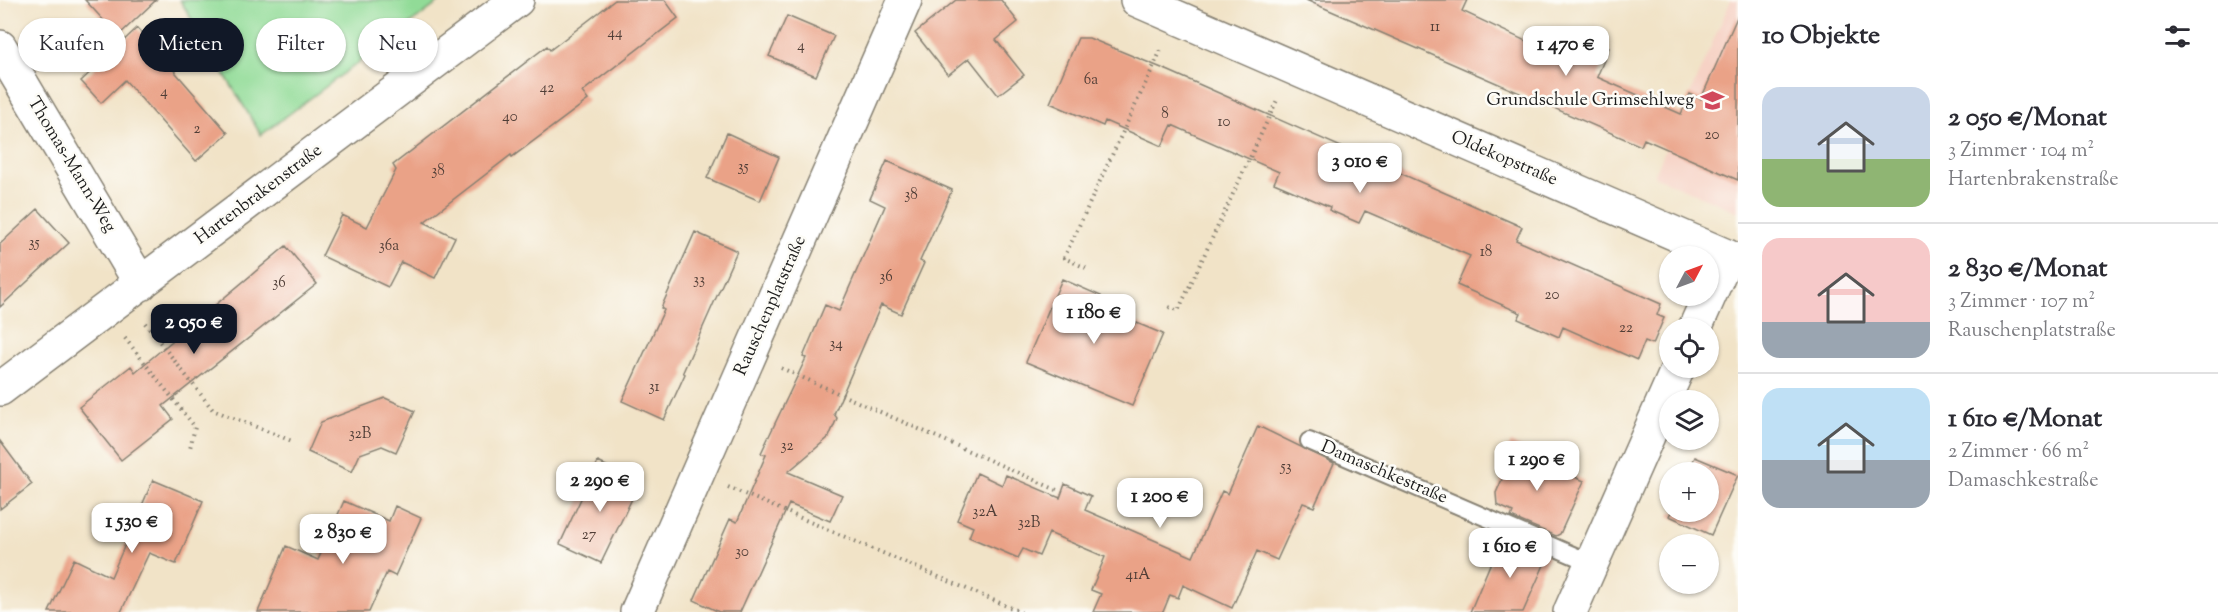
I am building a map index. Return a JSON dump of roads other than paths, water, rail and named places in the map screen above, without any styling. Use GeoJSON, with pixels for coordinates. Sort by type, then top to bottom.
{"type":"FeatureCollection","features":[{"type":"Feature","properties":{"kind":"street","name":"Hartenbrakenstraße"},"geometry":{"type":"LineString","coordinates":[[0,389],[517,0]]}},
{"type":"Feature","properties":{"kind":"street","name":"Rauschenplatstraße"},"geometry":{"type":"LineString","coordinates":[[637,612],[905,0]]}},
{"type":"Feature","properties":{"kind":"street","name":"Oldekopstraße"},"geometry":{"type":"LineString","coordinates":[[1137,0],[1732,258]]}},
{"type":"Feature","properties":{"kind":"street","name":"Thomas-Mann-Weg"},"geometry":{"type":"LineString","coordinates":[[0,47],[123,297]]}},
{"type":"Feature","properties":{"kind":"street"},"geometry":{"type":"LineString","coordinates":[[1700,318],[1732,258]]}},
{"type":"Feature","properties":{"kind":"street"},"geometry":{"type":"LineString","coordinates":[[1570,612],[1673,378]]}},
{"type":"Feature","properties":{"kind":"lane","name":"Damaschkestraße"},"geometry":{"type":"LineString","coordinates":[[1309,441],[1591,563]]}},
{"type":"Feature","properties":{"kind":"place","name":"Grundschule Grimsehlweg"},"geometry":{"type":"Point","coordinates":[1712,101]}}]}
